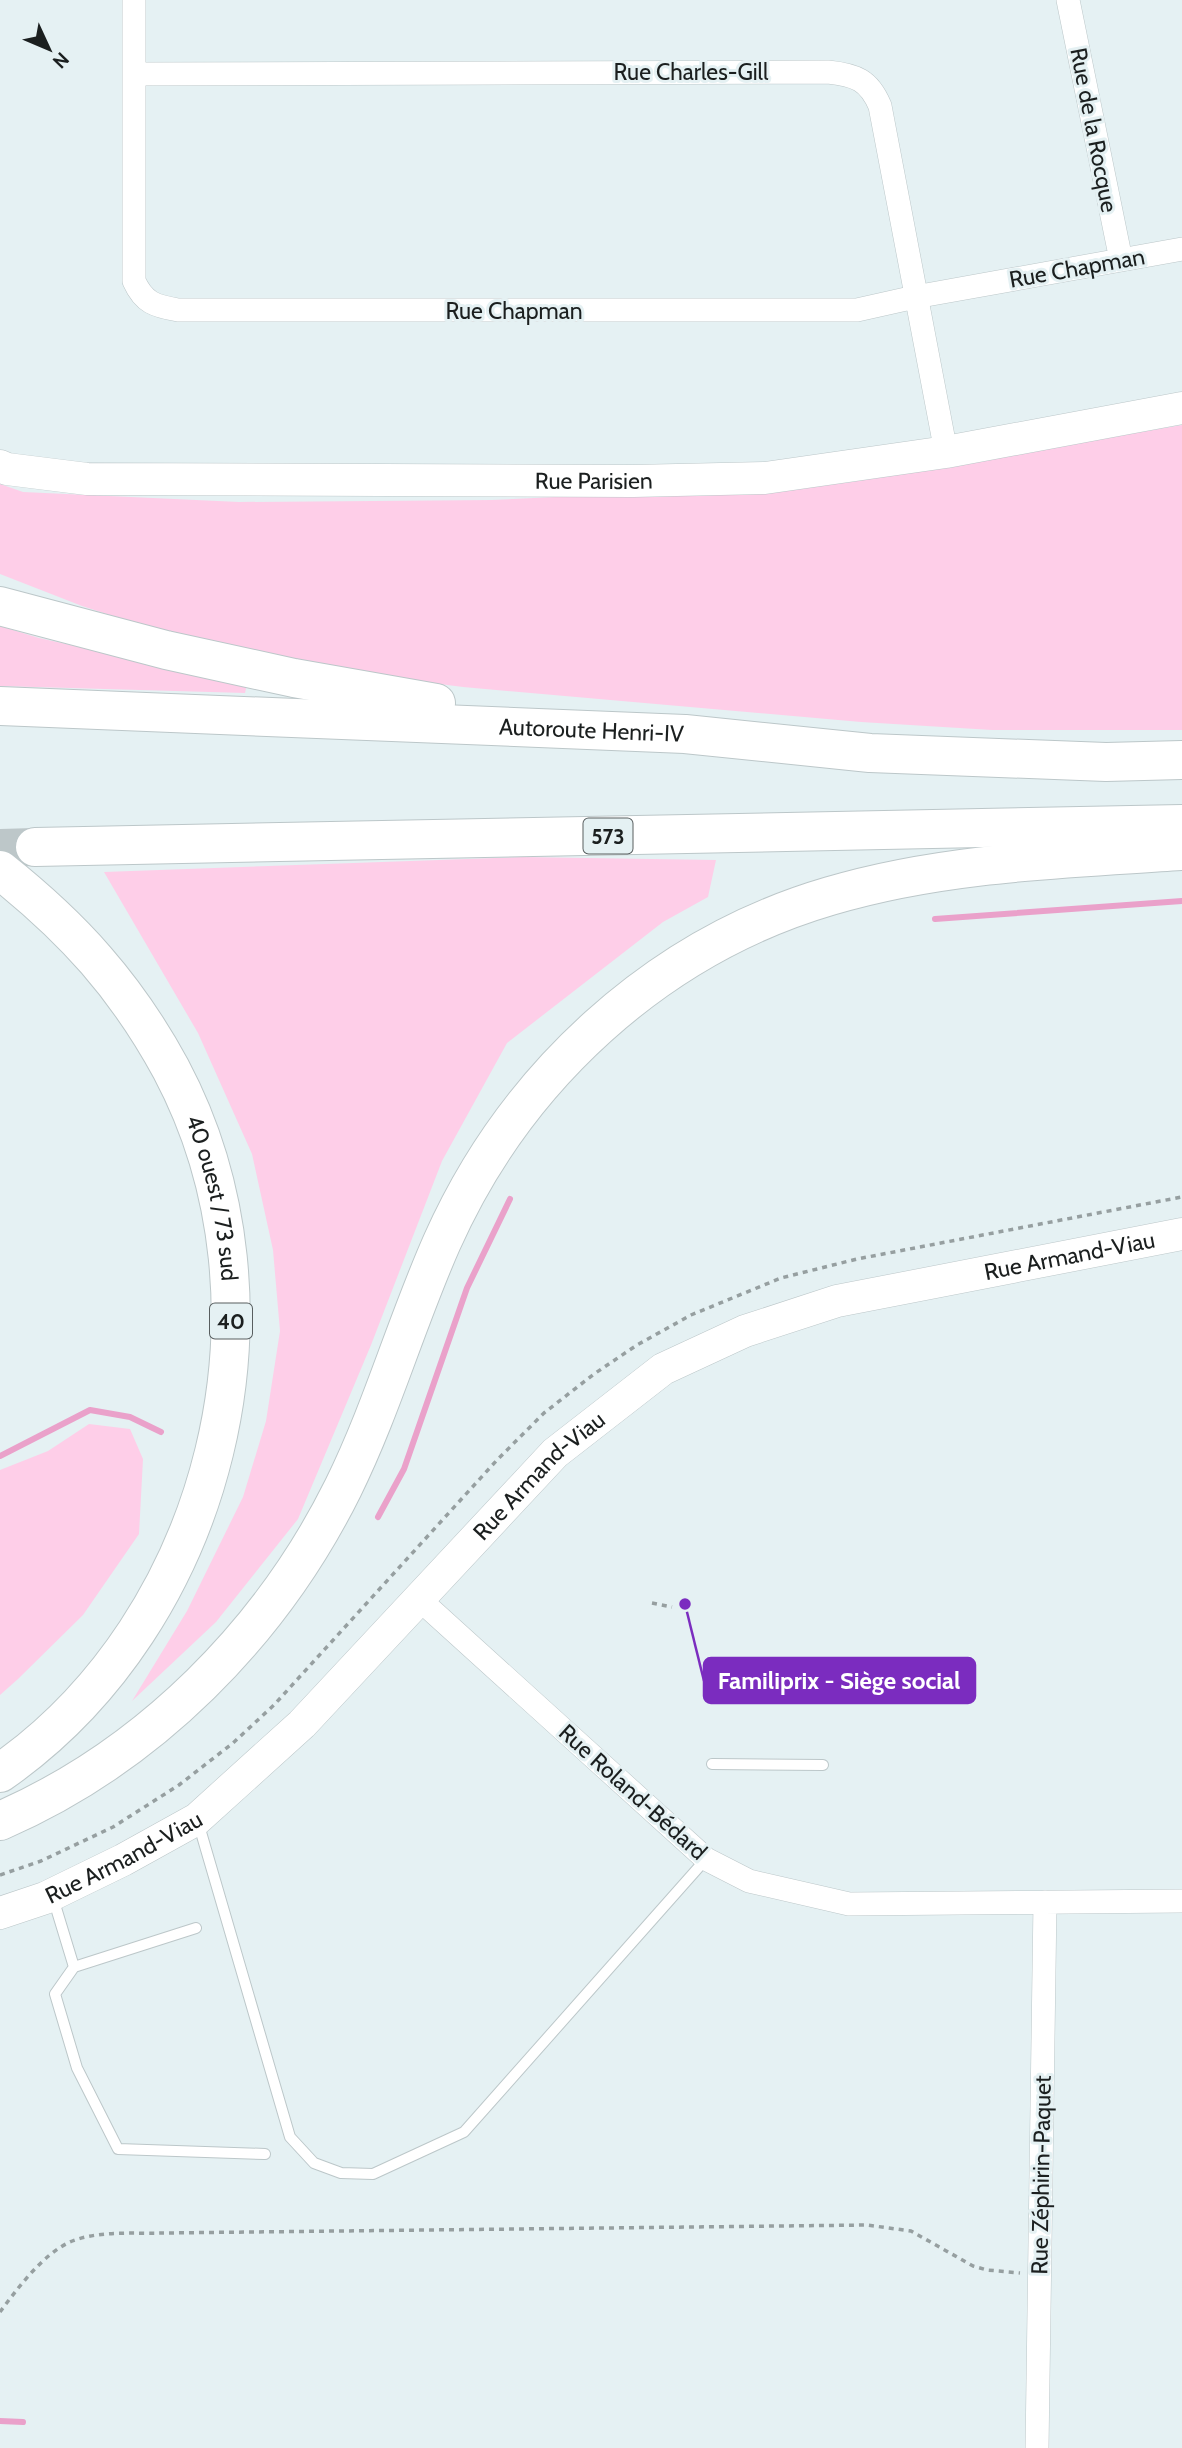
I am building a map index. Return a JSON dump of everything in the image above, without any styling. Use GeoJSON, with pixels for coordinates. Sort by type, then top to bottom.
{"type":"FeatureCollection","features":[{"type":"Feature","properties":{"kind":"highway"},"geometry":{"type":"LineString","coordinates":[[0,606],[166,650],[348,688],[416,700],[685,734]]}},
{"type":"Feature","properties":{"kind":"highway","name":"Autoroute Henri-IV"},"geometry":{"type":"LineString","coordinates":[[0,706],[685,734],[870,753],[1106,762],[1182,760]]}},
{"type":"Feature","properties":{"kind":"highway","name":"573"},"geometry":{"type":"LineString","coordinates":[[35,848],[1182,824]]}},
{"type":"Feature","properties":{"kind":"highway"},"geometry":{"type":"LineString","coordinates":[[0,1821],[81,1778],[125,1749],[161,1720],[237,1646],[283,1590],[343,1488],[367,1434],[443,1239],[471,1184],[500,1137],[528,1101],[603,1020],[646,986],[692,956],[781,914],[828,896],[883,882],[972,867],[1182,851]]}},
{"type":"Feature","properties":{"kind":"highway","name":"40 ouest / 73 sud"},"geometry":{"type":"LineString","coordinates":[[0,870],[41,902],[79,939],[111,976],[148,1030],[171,1070],[194,1120],[214,1180],[226,1240],[232,1301],[227,1383],[216,1450],[197,1514],[176,1562],[150,1610],[110,1670],[45,1738],[0,1773]]}},
{"type":"Feature","properties":{"kind":"street","name":"Rue Chapman"},"geometry":{"type":"LineString","coordinates":[[134,0],[134,281],[139,293],[147,301],[162,307],[178,310],[829,312],[857,310],[1182,249]]}},
{"type":"Feature","properties":{"kind":"street","name":"Rue de la Rocque"},"geometry":{"type":"LineString","coordinates":[[1068,0],[1121,260]]}},
{"type":"Feature","properties":{"kind":"street","name":"Rue Charles-Gill"},"geometry":{"type":"LineString","coordinates":[[135,74],[787,72],[847,74],[860,79],[873,90],[880,106],[946,452]]}},
{"type":"Feature","properties":{"kind":"street","name":"Rue Parisien"},"geometry":{"type":"LineString","coordinates":[[0,467],[87,479],[765,478],[946,452],[1182,408]]}},
{"type":"Feature","properties":{"kind":"street","name":"Rue Armand-Viau"},"geometry":{"type":"LineString","coordinates":[[0,1913],[52,1895],[197,1819],[302,1724],[555,1453],[663,1369],[745,1331],[837,1301],[1182,1234]]}},
{"type":"Feature","properties":{"kind":"street","name":"Rue Roland-Bédard"},"geometry":{"type":"LineString","coordinates":[[419,1599],[706,1859],[749,1881],[849,1904],[1182,1901]]}},
{"type":"Feature","properties":{"kind":"street","name":"Rue Zéphirin-Paquet"},"geometry":{"type":"LineString","coordinates":[[1037,2448],[1045,1902]]}},
{"type":"Feature","properties":{"kind":"lane"},"geometry":{"type":"LineString","coordinates":[[710,1684],[776,1683]]}},
{"type":"Feature","properties":{"kind":"lane"},"geometry":{"type":"LineString","coordinates":[[712,1764],[822,1765]]}},
{"type":"Feature","properties":{"kind":"lane"},"geometry":{"type":"LineString","coordinates":[[197,1819],[290,2137],[314,2162],[341,2173],[373,2174],[464,2132],[706,1859]]}},
{"type":"Feature","properties":{"kind":"lane"},"geometry":{"type":"LineString","coordinates":[[52,1895],[74,1967]]}},
{"type":"Feature","properties":{"kind":"lane"},"geometry":{"type":"LineString","coordinates":[[197,1928],[74,1967],[55,1994],[77,2068],[118,2148],[265,2154]]}},
{"type":"Feature","properties":{"kind":"path"},"geometry":{"type":"LineString","coordinates":[[652,1603],[672,1607]]}},
{"type":"Feature","properties":{"kind":"path"},"geometry":{"type":"LineString","coordinates":[[0,2312],[41,2263],[69,2242],[94,2236],[163,2233],[867,2225],[911,2231],[973,2266],[987,2270],[1039,2274]]}},
{"type":"Feature","properties":{"kind":"shaded area"},"geometry":{"type":"Polygon","coordinates":[[[1182,425],[1182,730],[992,730],[861,722],[463,687],[246,659],[82,606],[0,574],[0,484],[23,492],[239,502],[492,500],[845,483],[1182,425]]]}},
{"type":"Feature","properties":{"kind":"shaded area"},"geometry":{"type":"Polygon","coordinates":[[[0,626],[39,638],[247,684],[245,693],[0,686],[0,626]]]}},
{"type":"Feature","properties":{"kind":"shaded area"},"geometry":{"type":"Polygon","coordinates":[[[522,857],[716,860],[708,897],[663,922],[507,1043],[442,1161],[371,1345],[298,1519],[216,1622],[132,1701],[187,1611],[243,1497],[266,1421],[280,1331],[273,1250],[252,1154],[198,1033],[104,872],[522,857]]]}},
{"type":"Feature","properties":{"kind":"shaded area"},"geometry":{"type":"Polygon","coordinates":[[[89,1424],[130,1429],[143,1459],[139,1534],[83,1615],[0,1695],[0,1470],[48,1451],[89,1424]]]}},
{"type":"Feature","properties":{"kind":"waterway"},"geometry":{"type":"LineString","coordinates":[[935,919],[1182,901]]}},
{"type":"Feature","properties":{"kind":"waterway"},"geometry":{"type":"LineString","coordinates":[[378,1517],[404,1469],[467,1288],[510,1199]]}},
{"type":"Feature","properties":{"kind":"waterway"},"geometry":{"type":"LineString","coordinates":[[0,1456],[90,1410],[130,1417],[161,1432]]}},
{"type":"Feature","properties":{"kind":"waterway"},"geometry":{"type":"LineString","coordinates":[[0,2421],[23,2422]]}},
{"type":"Feature","properties":{"kind":"tunnel"},"geometry":{"type":"LineString","coordinates":[[0,848],[35,847]]}},
{"type":"Feature","properties":{"kind":"place","name":"Familiprix - Siège social"},"geometry":{"type":"Point","coordinates":[685,1604]}}]}
